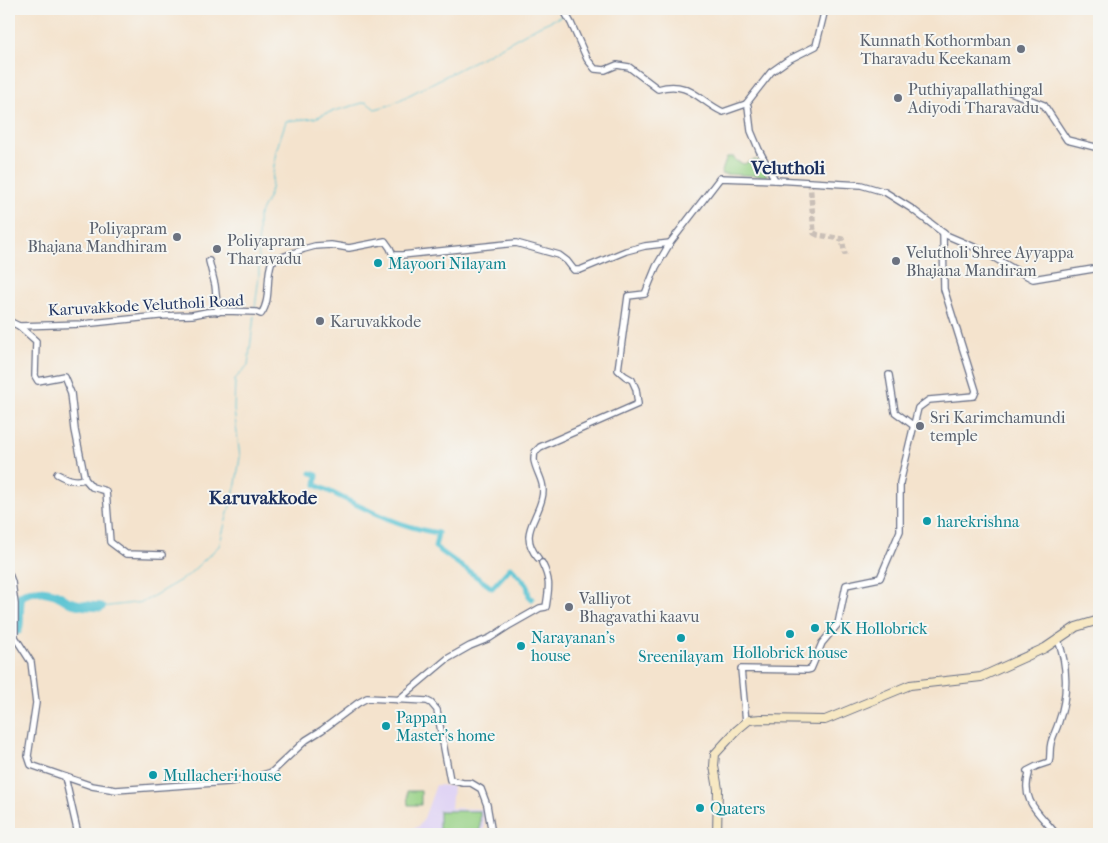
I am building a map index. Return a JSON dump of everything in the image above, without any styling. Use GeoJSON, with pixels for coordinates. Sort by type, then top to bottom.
{"type":"FeatureCollection","features":[{"type":"Feature","properties":{"kind":"main road"},"geometry":{"type":"LineString","coordinates":[[717,834],[718,789],[714,766],[715,754],[749,720],[825,720],[910,685],[981,676],[1045,648],[1076,627],[1099,620]]}},
{"type":"Feature","properties":{"kind":"street"},"geometry":{"type":"LineString","coordinates":[[563,9],[587,59],[595,69],[605,70],[617,65],[629,68],[658,89],[677,86],[705,100],[723,112],[746,104],[771,72],[788,60],[816,46],[825,9]]}},
{"type":"Feature","properties":{"kind":"street"},"geometry":{"type":"LineString","coordinates":[[1005,90],[1044,106],[1067,140],[1099,148]]}},
{"type":"Feature","properties":{"kind":"street"},"geometry":{"type":"LineString","coordinates":[[746,104],[748,106],[751,131],[775,180]]}},
{"type":"Feature","properties":{"kind":"street"},"geometry":{"type":"LineString","coordinates":[[398,700],[447,659],[470,646],[490,638],[540,608],[546,607],[548,575],[530,545],[529,530],[542,498],[542,481],[534,460],[534,452],[540,447],[638,404],[636,389],[632,380],[618,370],[628,296],[646,294],[656,267],[670,243],[720,178],[861,185],[885,192],[912,209],[943,233],[981,250],[1033,279],[1099,268]]}},
{"type":"Feature","properties":{"kind":"street"},"geometry":{"type":"LineString","coordinates":[[746,722],[740,669],[811,669],[822,643],[838,624],[846,585],[880,578],[900,531],[900,483],[918,408],[928,400],[974,396],[976,391],[944,289],[943,233]]}},
{"type":"Feature","properties":{"kind":"street","name":"Karuvakkode Velutholi Road"},"geometry":{"type":"LineString","coordinates":[[9,321],[19,326],[83,324],[218,312],[256,312],[261,314],[265,308],[269,268],[272,261],[315,246],[331,245],[349,248],[385,241],[393,255],[402,255],[516,243],[559,255],[574,270],[580,270],[626,251],[670,243]]}},
{"type":"Feature","properties":{"kind":"street"},"geometry":{"type":"LineString","coordinates":[[209,261],[218,312]]}},
{"type":"Feature","properties":{"kind":"street"},"geometry":{"type":"LineString","coordinates":[[19,326],[36,341],[35,376],[38,381],[64,376],[71,393],[75,430],[85,479],[92,487],[106,491],[110,542],[126,554],[162,555]]}},
{"type":"Feature","properties":{"kind":"street"},"geometry":{"type":"LineString","coordinates":[[889,375],[895,412],[914,426]]}},
{"type":"Feature","properties":{"kind":"street"},"geometry":{"type":"LineString","coordinates":[[57,474],[67,479],[85,479]]}},
{"type":"Feature","properties":{"kind":"street"},"geometry":{"type":"LineString","coordinates":[[9,574],[16,604],[15,637],[31,662],[34,685],[36,703],[28,756],[31,765],[92,786],[116,790],[228,782],[272,772],[306,740],[368,698],[427,701],[437,710],[450,780],[463,783],[471,782],[481,789],[487,805],[492,834]]}},
{"type":"Feature","properties":{"kind":"street"},"geometry":{"type":"LineString","coordinates":[[1056,834],[1030,802],[1026,791],[1026,780],[1027,771],[1049,762],[1049,750],[1053,733],[1059,722],[1065,697],[1064,659],[1058,640]]}},
{"type":"Feature","properties":{"kind":"street"},"geometry":{"type":"LineString","coordinates":[[65,778],[78,834]]}},
{"type":"Feature","properties":{"kind":"shaded area"},"geometry":{"type":"Polygon","coordinates":[[[436,785],[453,786],[451,808],[483,809],[484,834],[408,834],[407,832],[419,826],[424,818],[436,785]]]}},
{"type":"Feature","properties":{"kind":"green space"},"geometry":{"type":"Polygon","coordinates":[[[727,157],[734,157],[736,161],[744,164],[754,160],[761,161],[767,176],[721,174],[727,157]]]}},
{"type":"Feature","properties":{"kind":"green space"},"geometry":{"type":"Polygon","coordinates":[[[407,791],[421,791],[421,805],[408,805],[407,791]]]}},
{"type":"Feature","properties":{"kind":"green space"},"geometry":{"type":"Polygon","coordinates":[[[439,811],[480,811],[480,834],[439,834],[439,811]]]}},
{"type":"Feature","properties":{"kind":"waterway"},"geometry":{"type":"LineString","coordinates":[[570,12],[578,9]]}},
{"type":"Feature","properties":{"kind":"waterway"},"geometry":{"type":"LineString","coordinates":[[255,308],[259,276],[258,217],[271,189],[276,151],[286,121],[315,118],[366,102],[375,109],[390,105],[539,26],[562,16]]}},
{"type":"Feature","properties":{"kind":"waterway"},"geometry":{"type":"LineString","coordinates":[[101,607],[143,602],[186,577],[219,546],[236,484],[240,457],[234,410],[235,379],[248,365],[254,316]]}},
{"type":"Feature","properties":{"kind":"waterway"},"geometry":{"type":"LineString","coordinates":[[311,473],[317,475],[316,485],[361,507],[391,520],[438,533],[435,547],[492,588],[511,567],[527,585],[529,596],[532,599]]}},
{"type":"Feature","properties":{"kind":"waterway"},"geometry":{"type":"LineString","coordinates":[[9,631],[18,630],[21,596],[29,592],[46,592],[57,595],[69,602],[101,607]]}},
{"type":"Feature","properties":{"kind":"tunnel"},"geometry":{"type":"LineString","coordinates":[[810,182],[814,233],[842,239],[845,255]]}},
{"type":"Feature","properties":{"kind":"place","name":"Kunnath Kothormban Tharavadu Keekanam"},"geometry":{"type":"Point","coordinates":[1021,49]}},
{"type":"Feature","properties":{"kind":"place","name":"Puthiyapallathingal Adiyodi Tharavadu"},"geometry":{"type":"Point","coordinates":[898,98]}},
{"type":"Feature","properties":{"kind":"place","name":"Poliyapram Bhajana Mandhiram"},"geometry":{"type":"Point","coordinates":[177,237]}},
{"type":"Feature","properties":{"kind":"place","name":"Poliyapram Tharavadu"},"geometry":{"type":"Point","coordinates":[217,249]}},
{"type":"Feature","properties":{"kind":"place","name":"Velutholi Shree Ayyappa Bhajana Mandiram"},"geometry":{"type":"Point","coordinates":[896,261]}},
{"type":"Feature","properties":{"kind":"place","name":"Mayoori Nilayam"},"geometry":{"type":"Point","coordinates":[378,263]}},
{"type":"Feature","properties":{"kind":"place","name":"Karuvakkode"},"geometry":{"type":"Point","coordinates":[320,321]}},
{"type":"Feature","properties":{"kind":"place","name":"Sri Karimchamundi temple"},"geometry":{"type":"Point","coordinates":[920,426]}},
{"type":"Feature","properties":{"kind":"place","name":"harekrishna"},"geometry":{"type":"Point","coordinates":[927,521]}},
{"type":"Feature","properties":{"kind":"place","name":"Valliyot Bhagavathi kaavu"},"geometry":{"type":"Point","coordinates":[569,607]}},
{"type":"Feature","properties":{"kind":"place","name":"K K Hollobrick"},"geometry":{"type":"Point","coordinates":[815,628]}},
{"type":"Feature","properties":{"kind":"place","name":"Hollobrick house"},"geometry":{"type":"Point","coordinates":[790,634]}},
{"type":"Feature","properties":{"kind":"place","name":"Sreenilayam"},"geometry":{"type":"Point","coordinates":[681,638]}},
{"type":"Feature","properties":{"kind":"place","name":"Narayanan's house"},"geometry":{"type":"Point","coordinates":[521,646]}},
{"type":"Feature","properties":{"kind":"place","name":"Pappan Master's home"},"geometry":{"type":"Point","coordinates":[386,726]}},
{"type":"Feature","properties":{"kind":"place","name":"Mullacheri house"},"geometry":{"type":"Point","coordinates":[153,775]}},
{"type":"Feature","properties":{"kind":"place","name":"Quaters"},"geometry":{"type":"Point","coordinates":[700,808]}},
{"type":"Feature","properties":{"kind":"district","name":"Velutholi"},"geometry":{"type":"Point","coordinates":[788,168]}},
{"type":"Feature","properties":{"kind":"district","name":"Karuvakkode"},"geometry":{"type":"Point","coordinates":[263,498]}}]}
